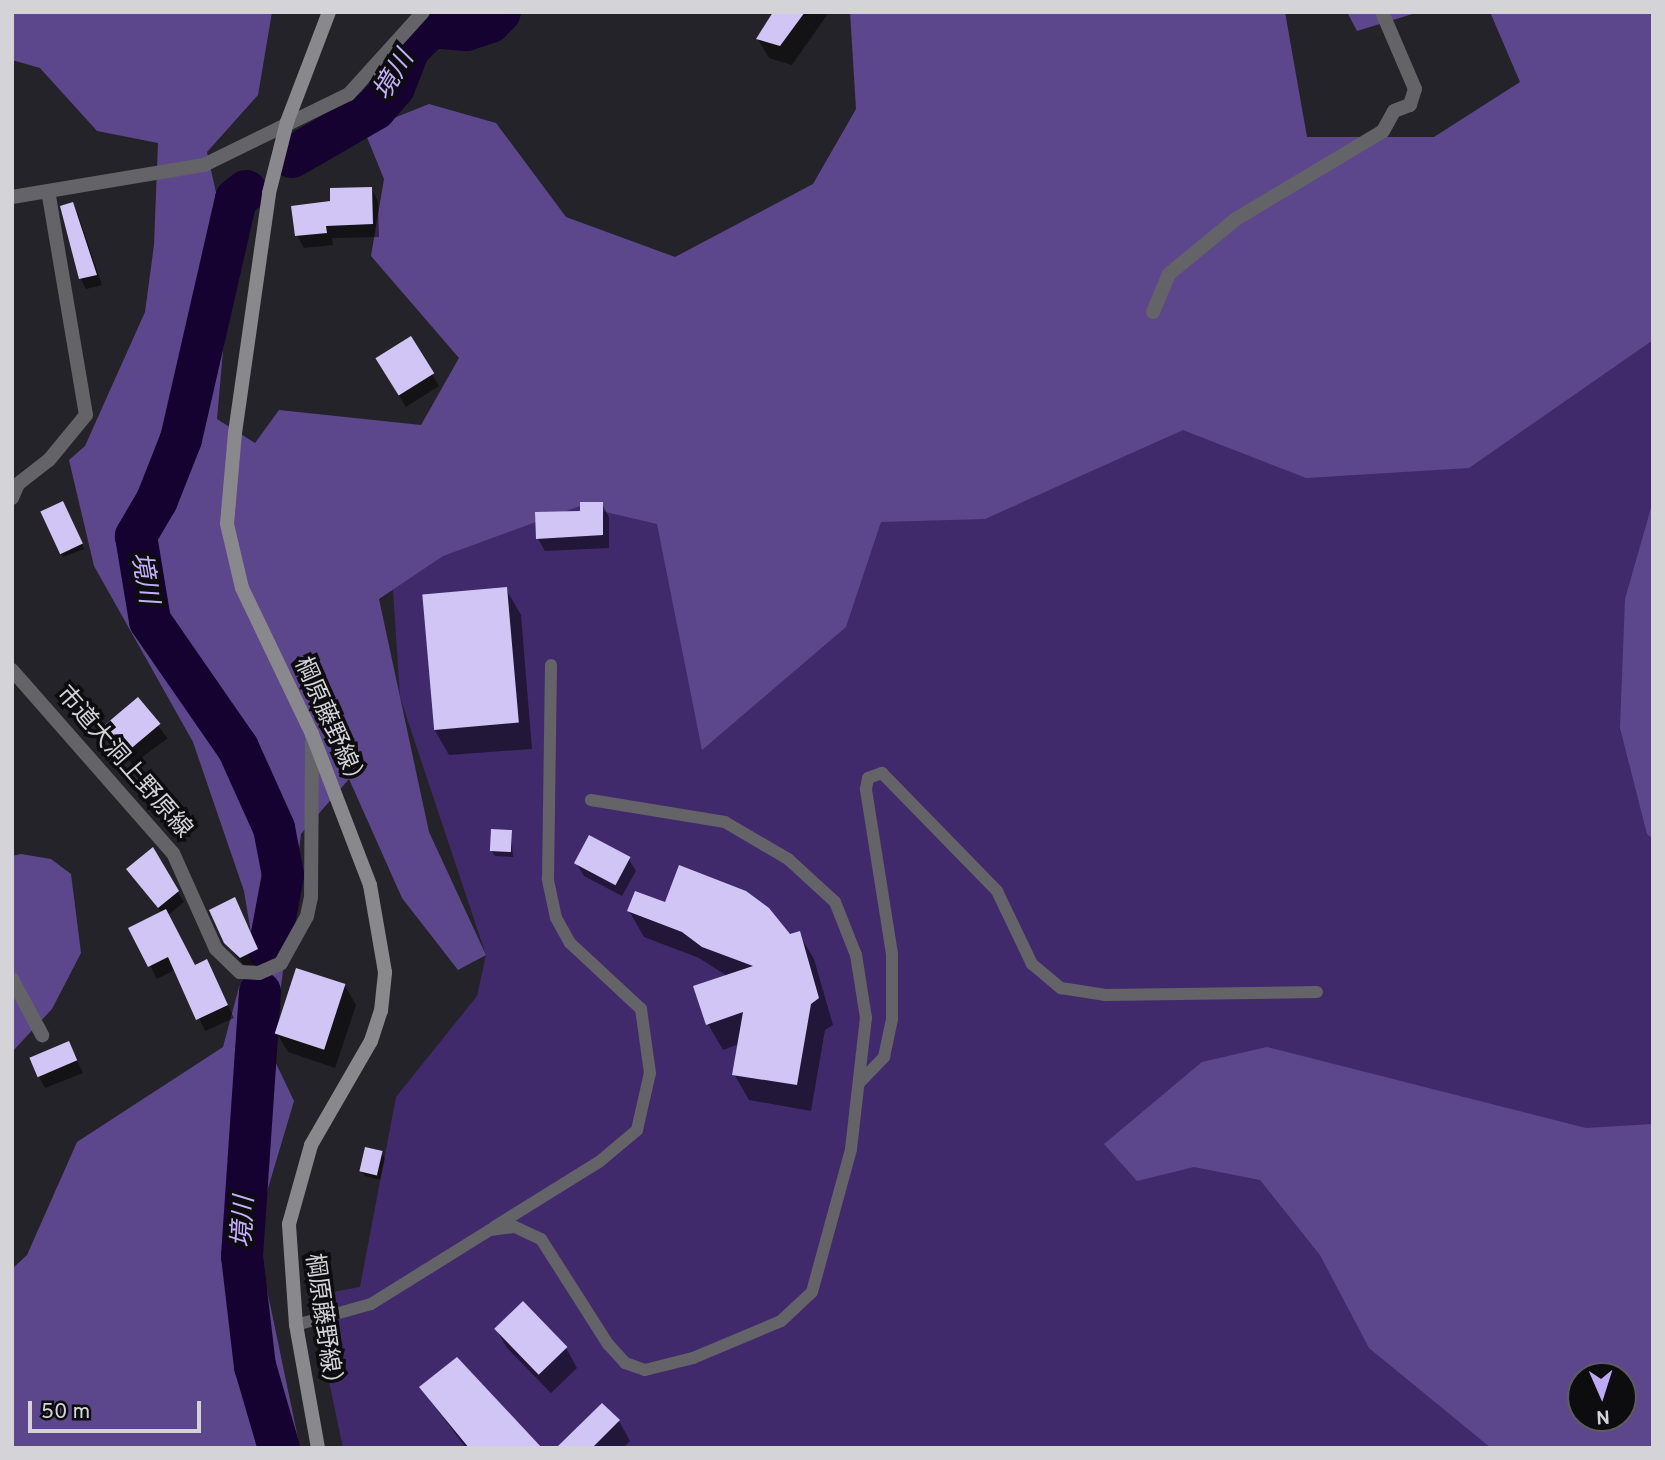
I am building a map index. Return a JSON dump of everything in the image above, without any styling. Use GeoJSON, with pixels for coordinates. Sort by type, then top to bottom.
{"type":"FeatureCollection","features":[{"type":"Feature","properties":{"kind":"main road","name":"棡原藤野線）"},"geometry":{"type":"LineString","coordinates":[[318,1448],[296,1325],[288,1251],[294,1196],[311,1145],[371,1041],[381,1011],[385,972],[370,885],[312,734],[242,588],[227,524],[235,433],[269,194],[287,122],[329,12]]}},
{"type":"Feature","properties":{"kind":"street"},"geometry":{"type":"LineString","coordinates":[[12,197],[204,164],[348,94],[424,12]]}},
{"type":"Feature","properties":{"kind":"street"},"geometry":{"type":"LineString","coordinates":[[1153,312],[1169,274],[1236,219],[1383,131],[1394,111],[1410,105],[1415,89],[1382,12]]}},
{"type":"Feature","properties":{"kind":"street"},"geometry":{"type":"LineString","coordinates":[[12,498],[18,484],[49,460],[86,415],[48,191]]}},
{"type":"Feature","properties":{"kind":"street","name":"市道大洞上野原線"},"geometry":{"type":"LineString","coordinates":[[12,670],[173,853],[216,949],[240,972],[259,973],[281,963],[307,916],[311,897],[312,734]]}},
{"type":"Feature","properties":{"kind":"street"},"geometry":{"type":"LineString","coordinates":[[12,979],[42,1035]]}},
{"type":"Feature","properties":{"kind":"lane"},"geometry":{"type":"LineString","coordinates":[[296,1325],[371,1304],[599,1162],[637,1130],[650,1073],[641,1009],[570,943],[556,918],[548,880],[551,665]]}},
{"type":"Feature","properties":{"kind":"lane"},"geometry":{"type":"LineString","coordinates":[[860,1082],[884,1057],[892,1019],[892,954],[866,789],[868,778],[882,773],[896,783],[997,891],[1032,964],[1061,988],[1105,995],[1317,992]]}},
{"type":"Feature","properties":{"kind":"lane"},"geometry":{"type":"LineString","coordinates":[[491,1230],[515,1227],[541,1239],[608,1345],[625,1363],[645,1370],[693,1358],[781,1321],[812,1293],[851,1149],[866,1018],[856,955],[835,902],[788,859],[725,822],[591,800]]}},
{"type":"Feature","properties":{"kind":"shaded area"},"geometry":{"type":"Polygon","coordinates":[[[12,12],[272,12],[258,95],[207,152],[231,260],[217,419],[255,443],[279,410],[421,425],[459,358],[371,256],[384,179],[364,130],[429,104],[496,123],[566,217],[675,257],[813,184],[856,109],[850,12],[1285,12],[1307,137],[1434,137],[1520,82],[1490,12],[1653,12],[1653,340],[1469,468],[1306,478],[1183,430],[985,519],[881,522],[846,627],[702,750],[657,524],[580,506],[443,556],[379,599],[429,832],[486,955],[458,970],[402,898],[349,779],[301,834],[272,1055],[294,1101],[255,1232],[300,1448],[12,1448],[12,1269],[27,1255],[77,1142],[223,1047],[239,987],[256,963],[244,891],[193,742],[94,566],[69,460],[85,446],[145,312],[154,245],[158,143],[97,131],[40,68],[12,60],[12,12]]]}},
{"type":"Feature","properties":{"kind":"shaded area"},"geometry":{"type":"Polygon","coordinates":[[[1347,12],[1419,12],[1357,31],[1347,12]]]}},
{"type":"Feature","properties":{"kind":"shaded area"},"geometry":{"type":"Polygon","coordinates":[[[1653,288],[1653,1448],[343,1448],[311,1296],[360,1287],[396,1097],[477,996],[486,955],[400,697],[391,560],[398,506],[1653,288]]]}},
{"type":"Feature","properties":{"kind":"shaded area"},"geometry":{"type":"Polygon","coordinates":[[[1653,501],[1653,839],[1647,834],[1620,728],[1625,599],[1653,501]]]}},
{"type":"Feature","properties":{"kind":"shaded area"},"geometry":{"type":"Polygon","coordinates":[[[21,854],[51,859],[71,874],[81,953],[52,1009],[12,1052],[12,856],[21,854]]]}},
{"type":"Feature","properties":{"kind":"shaded area"},"geometry":{"type":"Polygon","coordinates":[[[1267,1047],[1586,1128],[1653,1124],[1653,1448],[1491,1448],[1369,1348],[1320,1255],[1260,1180],[1194,1167],[1137,1181],[1104,1144],[1202,1062],[1267,1047]]]}},
{"type":"Feature","properties":{"kind":"building"},"geometry":{"type":"Polygon","coordinates":[[[773,12],[805,12],[780,46],[756,39],[773,12]]]}},
{"type":"Feature","properties":{"kind":"building"},"geometry":{"type":"Polygon","coordinates":[[[372,187],[373,224],[326,226],[327,233],[295,236],[291,206],[330,201],[330,188],[372,187]]]}},
{"type":"Feature","properties":{"kind":"building"},"geometry":{"type":"Polygon","coordinates":[[[73,202],[97,275],[79,279],[60,206],[73,202]]]}},
{"type":"Feature","properties":{"kind":"building"},"geometry":{"type":"Polygon","coordinates":[[[411,336],[434,373],[399,396],[375,358],[411,336]]]}},
{"type":"Feature","properties":{"kind":"building"},"geometry":{"type":"Polygon","coordinates":[[[63,501],[83,544],[60,554],[40,512],[63,501]]]}},
{"type":"Feature","properties":{"kind":"building"},"geometry":{"type":"Polygon","coordinates":[[[580,502],[603,502],[603,535],[536,539],[535,512],[580,511],[580,502]]]}},
{"type":"Feature","properties":{"kind":"building"},"geometry":{"type":"Polygon","coordinates":[[[507,587],[519,722],[434,730],[422,594],[507,587]]]}},
{"type":"Feature","properties":{"kind":"building"},"geometry":{"type":"Polygon","coordinates":[[[138,697],[160,724],[124,754],[102,727],[138,697]]]}},
{"type":"Feature","properties":{"kind":"building"},"geometry":{"type":"Polygon","coordinates":[[[491,829],[512,830],[511,852],[490,851],[491,829]]]}},
{"type":"Feature","properties":{"kind":"building"},"geometry":{"type":"Polygon","coordinates":[[[589,835],[630,857],[615,885],[574,863],[589,835]]]}},
{"type":"Feature","properties":{"kind":"building"},"geometry":{"type":"Polygon","coordinates":[[[153,847],[179,891],[158,908],[126,869],[153,847]]]}},
{"type":"Feature","properties":{"kind":"building"},"geometry":{"type":"Polygon","coordinates":[[[679,865],[746,891],[769,908],[790,934],[800,931],[819,998],[811,1004],[797,1085],[732,1075],[743,1012],[706,1025],[693,986],[753,966],[702,947],[682,932],[627,911],[635,891],[665,902],[679,865]]]}},
{"type":"Feature","properties":{"kind":"building"},"geometry":{"type":"Polygon","coordinates":[[[235,897],[258,949],[240,958],[224,943],[209,910],[235,897]]]}},
{"type":"Feature","properties":{"kind":"building"},"geometry":{"type":"Polygon","coordinates":[[[166,909],[195,965],[207,959],[228,1005],[196,1020],[168,957],[148,967],[128,928],[166,909]]]}},
{"type":"Feature","properties":{"kind":"building"},"geometry":{"type":"Polygon","coordinates":[[[296,968],[345,984],[324,1050],[275,1034],[296,968]]]}},
{"type":"Feature","properties":{"kind":"building"},"geometry":{"type":"Polygon","coordinates":[[[69,1041],[77,1060],[38,1077],[29,1058],[69,1041]]]}},
{"type":"Feature","properties":{"kind":"building"},"geometry":{"type":"Polygon","coordinates":[[[365,1147],[383,1151],[377,1175],[359,1171],[365,1147]]]}},
{"type":"Feature","properties":{"kind":"building"},"geometry":{"type":"Polygon","coordinates":[[[523,1301],[567,1347],[539,1375],[494,1329],[523,1301]]]}},
{"type":"Feature","properties":{"kind":"building"},"geometry":{"type":"Polygon","coordinates":[[[457,1357],[542,1448],[469,1448],[419,1387],[457,1357]]]}},
{"type":"Feature","properties":{"kind":"building"},"geometry":{"type":"Polygon","coordinates":[[[602,1403],[620,1420],[592,1448],[556,1448],[602,1403]]]}},
{"type":"Feature","properties":{"kind":"waterway","name":"境川"},"geometry":{"type":"LineString","coordinates":[[292,157],[375,109],[394,87],[409,49],[431,27],[466,30],[490,22],[500,12]]}},
{"type":"Feature","properties":{"kind":"waterway","name":"境川"},"geometry":{"type":"LineString","coordinates":[[246,191],[236,199],[181,439],[157,500],[136,536],[150,621],[238,748],[274,828],[283,875],[269,950]]}},
{"type":"Feature","properties":{"kind":"waterway","name":"境川"},"geometry":{"type":"LineString","coordinates":[[260,992],[242,1256],[255,1366],[279,1448]]}}]}
